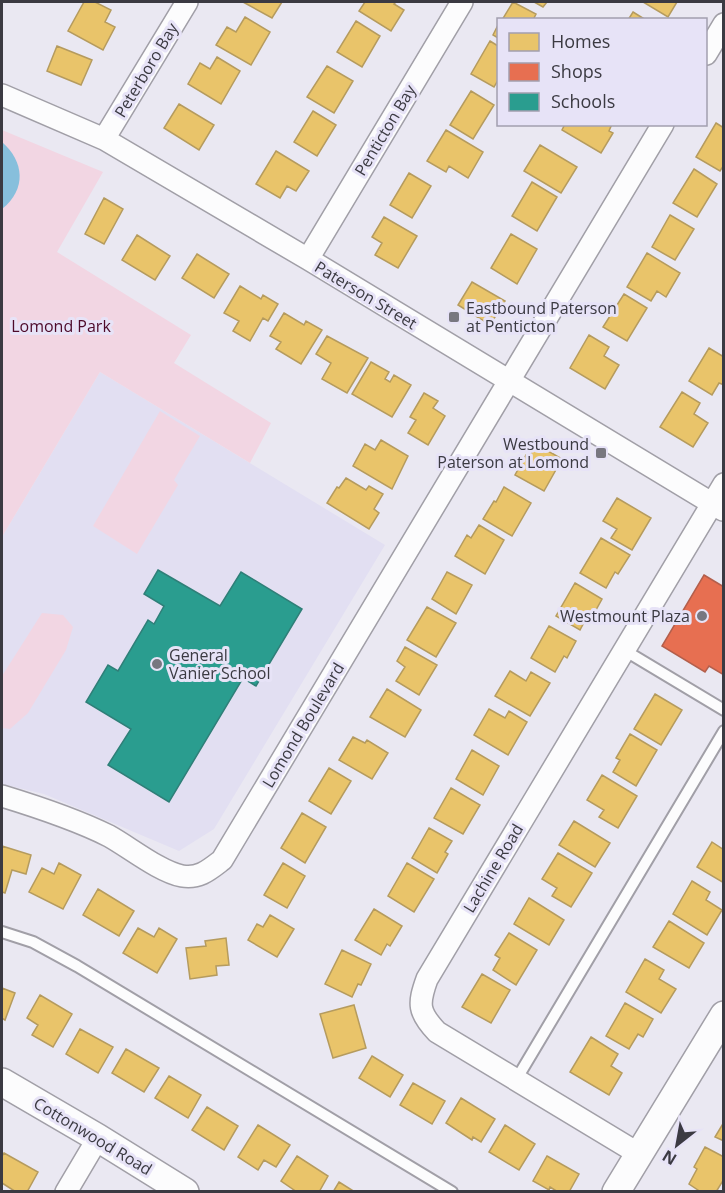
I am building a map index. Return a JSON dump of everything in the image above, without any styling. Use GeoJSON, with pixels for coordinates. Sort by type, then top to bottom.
{"type":"FeatureCollection","features":[{"type":"Feature","properties":{"kind":"street","name":"Peterboro Bay"},"geometry":{"type":"LineString","coordinates":[[105,139],[187,2]]}},
{"type":"Feature","properties":{"kind":"street","name":"Penticton Bay"},"geometry":{"type":"LineString","coordinates":[[308,259],[462,2]]}},
{"type":"Feature","properties":{"kind":"street"},"geometry":{"type":"LineString","coordinates":[[707,51],[723,24]]}},
{"type":"Feature","properties":{"kind":"street","name":"Paterson Street"},"geometry":{"type":"LineString","coordinates":[[2,95],[105,139],[718,507]]}},
{"type":"Feature","properties":{"kind":"street"},"geometry":{"type":"LineString","coordinates":[[508,382],[662,126]]}},
{"type":"Feature","properties":{"kind":"street","name":"Lomond Boulevard"},"geometry":{"type":"LineString","coordinates":[[2,796],[47,810],[109,836],[181,876],[202,875],[222,860],[508,382]]}},
{"type":"Feature","properties":{"kind":"street","name":"Lachine Road"},"geometry":{"type":"LineString","coordinates":[[639,1154],[437,1032],[425,1019],[420,998],[426,979],[624,650],[718,507],[723,484]]}},
{"type":"Feature","properties":{"kind":"street"},"geometry":{"type":"LineString","coordinates":[[616,1191],[723,1016]]}},
{"type":"Feature","properties":{"kind":"street","name":"Cottonwood Road"},"geometry":{"type":"LineString","coordinates":[[2,1082],[185,1191]]}},
{"type":"Feature","properties":{"kind":"street"},"geometry":{"type":"LineString","coordinates":[[66,1191],[98,1138]]}},
{"type":"Feature","properties":{"kind":"lane"},"geometry":{"type":"LineString","coordinates":[[624,650],[723,710]]}},
{"type":"Feature","properties":{"kind":"lane"},"geometry":{"type":"LineString","coordinates":[[516,1080],[723,731]]}},
{"type":"Feature","properties":{"kind":"lane"},"geometry":{"type":"LineString","coordinates":[[2,932],[33,942],[76,966],[452,1191]]}},
{"type":"Feature","properties":{"kind":"shaded area","name":"General Vanier School"},"geometry":{"type":"Polygon","coordinates":[[[100,372],[385,545],[214,829],[179,851],[44,794],[2,784],[2,537],[100,372]]]}},
{"type":"Feature","properties":{"kind":"green space","name":"Lomond Park"},"geometry":{"type":"Polygon","coordinates":[[[2,130],[103,172],[57,252],[191,335],[174,363],[271,423],[250,463],[100,372],[2,537],[2,130]]]}},
{"type":"Feature","properties":{"kind":"green space"},"geometry":{"type":"Polygon","coordinates":[[[160,411],[200,436],[174,480],[178,485],[137,554],[93,526],[160,411]]]}},
{"type":"Feature","properties":{"kind":"green space"},"geometry":{"type":"Polygon","coordinates":[[[42,613],[63,615],[73,627],[66,650],[28,713],[10,729],[2,728],[2,676],[42,613]]]}},
{"type":"Feature","properties":{"kind":"water"},"geometry":{"type":"Polygon","coordinates":[[[2,142],[15,158],[20,175],[16,193],[2,209],[2,142]]]}},
{"type":"Feature","properties":{"kind":"building: Homes"},"geometry":{"type":"Polygon","coordinates":[[[84,2],[95,2],[111,10],[105,22],[115,27],[103,50],[68,31],[84,2]]]}},
{"type":"Feature","properties":{"kind":"building: Homes"},"geometry":{"type":"Polygon","coordinates":[[[243,2],[282,2],[272,18],[243,2]]]}},
{"type":"Feature","properties":{"kind":"building: Homes"},"geometry":{"type":"Polygon","coordinates":[[[365,2],[396,2],[394,4],[404,10],[391,31],[359,11],[365,2]]]}},
{"type":"Feature","properties":{"kind":"building: Homes"},"geometry":{"type":"Polygon","coordinates":[[[513,2],[536,14],[534,18],[503,18],[513,2]]]}},
{"type":"Feature","properties":{"kind":"building: Homes"},"geometry":{"type":"Polygon","coordinates":[[[534,2],[547,2],[543,7],[534,2]]]}},
{"type":"Feature","properties":{"kind":"building: Homes"},"geometry":{"type":"Polygon","coordinates":[[[643,2],[677,2],[668,17],[643,2]]]}},
{"type":"Feature","properties":{"kind":"building: Homes"},"geometry":{"type":"Polygon","coordinates":[[[633,12],[643,18],[629,18],[633,12]]]}},
{"type":"Feature","properties":{"kind":"building: Homes"},"geometry":{"type":"Polygon","coordinates":[[[245,17],[270,32],[251,65],[216,45],[227,27],[236,32],[245,17]]]}},
{"type":"Feature","properties":{"kind":"building: Homes"},"geometry":{"type":"Polygon","coordinates":[[[356,21],[380,36],[362,67],[337,52],[356,21]]]}},
{"type":"Feature","properties":{"kind":"building: Homes"},"geometry":{"type":"Polygon","coordinates":[[[490,41],[497,45],[497,82],[494,87],[471,74],[490,41]]]}},
{"type":"Feature","properties":{"kind":"building: Homes"},"geometry":{"type":"Polygon","coordinates":[[[57,46],[92,60],[81,85],[47,71],[57,46]]]}},
{"type":"Feature","properties":{"kind":"building: Homes"},"geometry":{"type":"Polygon","coordinates":[[[217,57],[240,71],[221,104],[188,84],[200,63],[210,69],[217,57]]]}},
{"type":"Feature","properties":{"kind":"building: Homes"},"geometry":{"type":"Polygon","coordinates":[[[327,66],[353,81],[334,113],[307,97],[327,66]]]}},
{"type":"Feature","properties":{"kind":"building: Homes"},"geometry":{"type":"Polygon","coordinates":[[[471,91],[494,105],[473,139],[450,125],[471,91]]]}},
{"type":"Feature","properties":{"kind":"building: Homes"},"geometry":{"type":"Polygon","coordinates":[[[179,104],[214,125],[199,150],[164,128],[179,104]]]}},
{"type":"Feature","properties":{"kind":"building: Homes"},"geometry":{"type":"Polygon","coordinates":[[[313,111],[336,125],[317,156],[294,142],[313,111]]]}},
{"type":"Feature","properties":{"kind":"building: Homes"},"geometry":{"type":"Polygon","coordinates":[[[716,123],[724,128],[724,165],[720,171],[696,157],[716,123]]]}},
{"type":"Feature","properties":{"kind":"building: Homes"},"geometry":{"type":"Polygon","coordinates":[[[564,126],[611,126],[609,131],[613,133],[601,153],[562,130],[564,126]]]}},
{"type":"Feature","properties":{"kind":"building: Homes"},"geometry":{"type":"Polygon","coordinates":[[[446,130],[483,152],[468,178],[449,166],[446,172],[427,161],[446,130]]]}},
{"type":"Feature","properties":{"kind":"building: Homes"},"geometry":{"type":"Polygon","coordinates":[[[540,145],[577,167],[561,193],[524,171],[540,145]]]}},
{"type":"Feature","properties":{"kind":"building: Homes"},"geometry":{"type":"Polygon","coordinates":[[[276,151],[309,171],[296,191],[287,186],[280,198],[256,184],[276,151]]]}},
{"type":"Feature","properties":{"kind":"building: Homes"},"geometry":{"type":"Polygon","coordinates":[[[694,169],[717,184],[697,217],[673,203],[694,169]]]}},
{"type":"Feature","properties":{"kind":"building: Homes"},"geometry":{"type":"Polygon","coordinates":[[[409,173],[431,186],[412,218],[390,205],[409,173]]]}},
{"type":"Feature","properties":{"kind":"building: Homes"},"geometry":{"type":"Polygon","coordinates":[[[532,182],[557,197],[537,231],[512,216],[532,182]]]}},
{"type":"Feature","properties":{"kind":"building: Homes"},"geometry":{"type":"Polygon","coordinates":[[[104,198],[123,209],[104,244],[85,234],[104,198]]]}},
{"type":"Feature","properties":{"kind":"building: Homes"},"geometry":{"type":"Polygon","coordinates":[[[670,215],[694,229],[675,260],[652,247],[670,215]]]}},
{"type":"Feature","properties":{"kind":"building: Homes"},"geometry":{"type":"Polygon","coordinates":[[[384,217],[417,236],[398,268],[375,255],[382,243],[372,237],[384,217]]]}},
{"type":"Feature","properties":{"kind":"building: Homes"},"geometry":{"type":"Polygon","coordinates":[[[511,234],[537,249],[517,284],[491,268],[511,234]]]}},
{"type":"Feature","properties":{"kind":"building: Homes"},"geometry":{"type":"Polygon","coordinates":[[[137,235],[170,256],[155,280],[122,260],[137,235]]]}},
{"type":"Feature","properties":{"kind":"building: Homes"},"geometry":{"type":"Polygon","coordinates":[[[647,253],[680,273],[666,297],[657,291],[651,301],[627,287],[647,253]]]}},
{"type":"Feature","properties":{"kind":"building: Homes"},"geometry":{"type":"Polygon","coordinates":[[[197,254],[229,274],[214,298],[182,278],[197,254]]]}},
{"type":"Feature","properties":{"kind":"building: Homes"},"geometry":{"type":"Polygon","coordinates":[[[472,282],[505,301],[490,325],[458,305],[472,282]]]}},
{"type":"Feature","properties":{"kind":"building: Homes"},"geometry":{"type":"Polygon","coordinates":[[[240,286],[261,299],[263,295],[278,304],[268,321],[263,318],[250,341],[233,331],[239,321],[224,313],[240,286]]]}},
{"type":"Feature","properties":{"kind":"building: Homes"},"geometry":{"type":"Polygon","coordinates":[[[624,294],[647,308],[627,341],[603,327],[624,294]]]}},
{"type":"Feature","properties":{"kind":"building: Homes"},"geometry":{"type":"Polygon","coordinates":[[[284,313],[304,325],[306,321],[322,330],[301,364],[276,349],[281,342],[270,336],[284,313]]]}},
{"type":"Feature","properties":{"kind":"building: Homes"},"geometry":{"type":"Polygon","coordinates":[[[589,335],[609,347],[604,356],[619,365],[605,389],[570,368],[589,335]]]}},
{"type":"Feature","properties":{"kind":"building: Homes"},"geometry":{"type":"Polygon","coordinates":[[[327,336],[368,358],[347,393],[322,379],[331,363],[316,354],[327,336]]]}},
{"type":"Feature","properties":{"kind":"building: Homes"},"geometry":{"type":"Polygon","coordinates":[[[709,348],[724,357],[724,385],[719,383],[712,395],[689,381],[709,348]]]}},
{"type":"Feature","properties":{"kind":"building: Homes"},"geometry":{"type":"Polygon","coordinates":[[[371,362],[389,372],[385,379],[390,382],[394,375],[411,385],[392,417],[352,394],[371,362]]]}},
{"type":"Feature","properties":{"kind":"building: Homes"},"geometry":{"type":"Polygon","coordinates":[[[682,392],[700,403],[694,414],[708,423],[693,447],[660,427],[682,392]]]}},
{"type":"Feature","properties":{"kind":"building: Homes"},"geometry":{"type":"Polygon","coordinates":[[[424,393],[438,401],[433,408],[445,416],[428,445],[408,433],[416,420],[410,417],[424,393]]]}},
{"type":"Feature","properties":{"kind":"building: Homes"},"geometry":{"type":"Polygon","coordinates":[[[381,440],[408,456],[392,489],[353,466],[365,444],[375,450],[381,440]]]}},
{"type":"Feature","properties":{"kind":"building: Homes"},"geometry":{"type":"Polygon","coordinates":[[[536,444],[562,459],[544,491],[515,475],[526,455],[529,457],[536,444]]]}},
{"type":"Feature","properties":{"kind":"building: Homes"},"geometry":{"type":"Polygon","coordinates":[[[346,478],[366,490],[369,486],[383,494],[374,509],[379,513],[369,529],[327,503],[346,478]]]}},
{"type":"Feature","properties":{"kind":"building: Homes"},"geometry":{"type":"Polygon","coordinates":[[[504,487],[531,503],[512,536],[483,519],[504,487]]]}},
{"type":"Feature","properties":{"kind":"building: Homes"},"geometry":{"type":"Polygon","coordinates":[[[617,498],[651,518],[632,550],[611,538],[617,529],[603,521],[617,498]]]}},
{"type":"Feature","properties":{"kind":"building: Homes"},"geometry":{"type":"Polygon","coordinates":[[[479,525],[504,540],[485,574],[455,556],[467,535],[471,538],[479,525]]]}},
{"type":"Feature","properties":{"kind":"building: Homes"},"geometry":{"type":"Polygon","coordinates":[[[601,538],[630,555],[618,574],[615,572],[606,588],[580,573],[601,538]]]}},
{"type":"Feature","properties":{"kind":"building: Homes"},"geometry":{"type":"Polygon","coordinates":[[[447,572],[472,585],[456,614],[432,599],[447,572]]]}},
{"type":"Feature","properties":{"kind":"building: Homes"},"geometry":{"type":"Polygon","coordinates":[[[575,583],[602,599],[591,619],[587,617],[580,630],[556,616],[575,583]]]}},
{"type":"Feature","properties":{"kind":"building: Homes"},"geometry":{"type":"Polygon","coordinates":[[[427,607],[456,623],[436,657],[407,640],[427,607]]]}},
{"type":"Feature","properties":{"kind":"building: Homes"},"geometry":{"type":"Polygon","coordinates":[[[549,626],[576,641],[567,658],[564,656],[555,672],[531,658],[549,626]]]}},
{"type":"Feature","properties":{"kind":"building: Homes"},"geometry":{"type":"Polygon","coordinates":[[[405,647],[437,665],[419,695],[396,681],[405,667],[397,661],[405,647]]]}},
{"type":"Feature","properties":{"kind":"building: Homes"},"geometry":{"type":"Polygon","coordinates":[[[510,671],[526,681],[531,672],[550,683],[530,716],[495,696],[510,671]]]}},
{"type":"Feature","properties":{"kind":"building: Homes"},"geometry":{"type":"Polygon","coordinates":[[[387,689],[421,710],[405,737],[370,717],[387,689]]]}},
{"type":"Feature","properties":{"kind":"building: Homes"},"geometry":{"type":"Polygon","coordinates":[[[655,694],[682,710],[661,745],[634,729],[655,694]]]}},
{"type":"Feature","properties":{"kind":"building: Homes"},"geometry":{"type":"Polygon","coordinates":[[[489,709],[505,718],[509,711],[527,722],[508,755],[474,735],[489,709]]]}},
{"type":"Feature","properties":{"kind":"building: Homes"},"geometry":{"type":"Polygon","coordinates":[[[630,734],[657,750],[636,786],[613,772],[620,760],[616,758],[630,734]]]}},
{"type":"Feature","properties":{"kind":"building: Homes"},"geometry":{"type":"Polygon","coordinates":[[[353,737],[365,743],[367,740],[388,753],[372,779],[339,760],[353,737]]]}},
{"type":"Feature","properties":{"kind":"building: Homes"},"geometry":{"type":"Polygon","coordinates":[[[472,750],[499,766],[483,795],[456,779],[472,750]]]}},
{"type":"Feature","properties":{"kind":"building: Homes"},"geometry":{"type":"Polygon","coordinates":[[[329,768],[351,781],[331,814],[309,801],[329,768]]]}},
{"type":"Feature","properties":{"kind":"building: Homes"},"geometry":{"type":"Polygon","coordinates":[[[602,775],[637,796],[618,828],[599,817],[604,810],[587,800],[602,775]]]}},
{"type":"Feature","properties":{"kind":"building: Homes"},"geometry":{"type":"Polygon","coordinates":[[[451,788],[480,805],[463,834],[434,818],[451,788]]]}},
{"type":"Feature","properties":{"kind":"building: Homes"},"geometry":{"type":"Polygon","coordinates":[[[302,813],[326,827],[305,863],[281,848],[302,813]]]}},
{"type":"Feature","properties":{"kind":"building: Homes"},"geometry":{"type":"Polygon","coordinates":[[[574,821],[610,843],[595,867],[559,845],[574,821]]]}},
{"type":"Feature","properties":{"kind":"building: Homes"},"geometry":{"type":"Polygon","coordinates":[[[429,828],[452,841],[445,852],[448,854],[437,873],[412,858],[429,828]]]}},
{"type":"Feature","properties":{"kind":"building: Homes"},"geometry":{"type":"Polygon","coordinates":[[[712,842],[724,850],[724,883],[697,867],[712,842]]]}},
{"type":"Feature","properties":{"kind":"building: Homes"},"geometry":{"type":"Polygon","coordinates":[[[2,846],[31,855],[26,874],[12,870],[5,893],[2,892],[2,846]]]}},
{"type":"Feature","properties":{"kind":"building: Homes"},"geometry":{"type":"Polygon","coordinates":[[[558,853],[592,873],[571,907],[552,896],[557,888],[542,879],[558,853]]]}},
{"type":"Feature","properties":{"kind":"building: Homes"},"geometry":{"type":"Polygon","coordinates":[[[59,863],[81,875],[63,909],[29,892],[42,868],[54,874],[59,863]]]}},
{"type":"Feature","properties":{"kind":"building: Homes"},"geometry":{"type":"Polygon","coordinates":[[[283,863],[305,876],[287,908],[264,895],[283,863]]]}},
{"type":"Feature","properties":{"kind":"building: Homes"},"geometry":{"type":"Polygon","coordinates":[[[407,863],[434,879],[414,912],[388,896],[407,863]]]}},
{"type":"Feature","properties":{"kind":"building: Homes"},"geometry":{"type":"Polygon","coordinates":[[[692,881],[710,892],[706,900],[722,910],[707,935],[673,914],[692,881]]]}},
{"type":"Feature","properties":{"kind":"building: Homes"},"geometry":{"type":"Polygon","coordinates":[[[98,889],[134,911],[119,936],[83,915],[98,889]]]}},
{"type":"Feature","properties":{"kind":"building: Homes"},"geometry":{"type":"Polygon","coordinates":[[[529,898],[564,920],[549,945],[514,924],[529,898]]]}},
{"type":"Feature","properties":{"kind":"building: Homes"},"geometry":{"type":"Polygon","coordinates":[[[374,909],[402,926],[390,946],[387,944],[381,955],[355,940],[374,909]]]}},
{"type":"Feature","properties":{"kind":"building: Homes"},"geometry":{"type":"Polygon","coordinates":[[[270,915],[294,929],[277,957],[248,940],[257,924],[263,927],[270,915]]]}},
{"type":"Feature","properties":{"kind":"building: Homes"},"geometry":{"type":"Polygon","coordinates":[[[669,921],[704,943],[689,968],[653,947],[669,921]]]}},
{"type":"Feature","properties":{"kind":"building: Homes"},"geometry":{"type":"Polygon","coordinates":[[[138,928],[154,937],[159,928],[177,939],[157,973],[123,953],[138,928]]]}},
{"type":"Feature","properties":{"kind":"building: Homes"},"geometry":{"type":"Polygon","coordinates":[[[509,933],[537,950],[516,985],[493,970],[500,958],[495,955],[509,933]]]}},
{"type":"Feature","properties":{"kind":"building: Homes"},"geometry":{"type":"Polygon","coordinates":[[[226,938],[229,965],[216,966],[217,975],[190,979],[186,948],[206,946],[205,941],[226,938]]]}},
{"type":"Feature","properties":{"kind":"building: Homes"},"geometry":{"type":"Polygon","coordinates":[[[342,950],[371,964],[361,985],[358,984],[352,997],[325,984],[342,950]]]}},
{"type":"Feature","properties":{"kind":"building: Homes"},"geometry":{"type":"Polygon","coordinates":[[[645,959],[664,970],[659,979],[676,989],[661,1013],[626,992],[645,959]]]}},
{"type":"Feature","properties":{"kind":"building: Homes"},"geometry":{"type":"Polygon","coordinates":[[[482,974],[510,990],[491,1023],[462,1007],[482,974]]]}},
{"type":"Feature","properties":{"kind":"building: Homes"},"geometry":{"type":"Polygon","coordinates":[[[2,988],[15,993],[5,1020],[2,1018],[2,988]]]}},
{"type":"Feature","properties":{"kind":"building: Homes"},"geometry":{"type":"Polygon","coordinates":[[[40,995],[72,1014],[53,1047],[32,1035],[38,1025],[27,1018],[40,995]]]}},
{"type":"Feature","properties":{"kind":"building: Homes"},"geometry":{"type":"Polygon","coordinates":[[[625,1003],[653,1019],[643,1037],[638,1034],[629,1049],[606,1036],[625,1003]]]}},
{"type":"Feature","properties":{"kind":"building: Homes"},"geometry":{"type":"Polygon","coordinates":[[[354,1005],[366,1048],[333,1058],[320,1014],[354,1005]]]}},
{"type":"Feature","properties":{"kind":"building: Homes"},"geometry":{"type":"Polygon","coordinates":[[[80,1029],[113,1047],[98,1073],[66,1054],[80,1029]]]}},
{"type":"Feature","properties":{"kind":"building: Homes"},"geometry":{"type":"Polygon","coordinates":[[[591,1037],[618,1054],[611,1066],[622,1073],[609,1095],[570,1072],[591,1037]]]}},
{"type":"Feature","properties":{"kind":"building: Homes"},"geometry":{"type":"Polygon","coordinates":[[[126,1049],[159,1068],[144,1092],[112,1073],[126,1049]]]}},
{"type":"Feature","properties":{"kind":"building: Homes"},"geometry":{"type":"Polygon","coordinates":[[[372,1056],[403,1075],[390,1097],[359,1078],[372,1056]]]}},
{"type":"Feature","properties":{"kind":"building: Homes"},"geometry":{"type":"Polygon","coordinates":[[[169,1076],[201,1095],[188,1118],[155,1098],[169,1076]]]}},
{"type":"Feature","properties":{"kind":"building: Homes"},"geometry":{"type":"Polygon","coordinates":[[[413,1083],[445,1101],[432,1124],[400,1105],[413,1083]]]}},
{"type":"Feature","properties":{"kind":"building: Homes"},"geometry":{"type":"Polygon","coordinates":[[[461,1098],[495,1119],[481,1142],[473,1137],[472,1140],[446,1123],[461,1098]]]}},
{"type":"Feature","properties":{"kind":"building: Homes"},"geometry":{"type":"Polygon","coordinates":[[[207,1107],[238,1126],[224,1150],[192,1130],[207,1107]]]}},
{"type":"Feature","properties":{"kind":"building: Homes"},"geometry":{"type":"Polygon","coordinates":[[[724,1122],[724,1141],[715,1137],[724,1122]]]}},
{"type":"Feature","properties":{"kind":"building: Homes"},"geometry":{"type":"Polygon","coordinates":[[[258,1125],[290,1145],[276,1167],[264,1160],[258,1170],[238,1157],[258,1125]]]}},
{"type":"Feature","properties":{"kind":"building: Homes"},"geometry":{"type":"Polygon","coordinates":[[[505,1125],[535,1144],[519,1170],[489,1152],[505,1125]]]}},
{"type":"Feature","properties":{"kind":"building: Homes"},"geometry":{"type":"Polygon","coordinates":[[[705,1147],[724,1157],[724,1179],[716,1192],[701,1192],[689,1184],[697,1169],[694,1167],[705,1147]]]}},
{"type":"Feature","properties":{"kind":"building: Homes"},"geometry":{"type":"Polygon","coordinates":[[[4,1153],[38,1172],[27,1192],[16,1192],[2,1183],[4,1153]]]}},
{"type":"Feature","properties":{"kind":"building: Homes"},"geometry":{"type":"Polygon","coordinates":[[[297,1156],[328,1176],[319,1192],[297,1192],[281,1181],[297,1156]]]}},
{"type":"Feature","properties":{"kind":"building: Homes"},"geometry":{"type":"Polygon","coordinates":[[[547,1156],[579,1174],[569,1192],[558,1192],[550,1187],[549,1190],[533,1181],[547,1156]]]}},
{"type":"Feature","properties":{"kind":"building: Homes"},"geometry":{"type":"Polygon","coordinates":[[[339,1182],[355,1192],[333,1192],[339,1182]]]}},
{"type":"Feature","properties":{"kind":"building: Shops","name":"Westmount Plaza"},"geometry":{"type":"Polygon","coordinates":[[[704,575],[724,587],[724,675],[709,666],[705,672],[662,646],[704,575]]]}},
{"type":"Feature","properties":{"kind":"building: Schools"},"geometry":{"type":"Polygon","coordinates":[[[158,570],[220,606],[241,572],[302,609],[256,686],[243,678],[169,802],[108,765],[131,729],[86,702],[108,665],[118,671],[148,620],[154,624],[164,606],[144,594],[158,570]]]}},
{"type":"Feature","properties":{"kind":"place","name":"Eastbound Paterson at Penticton"},"geometry":{"type":"Point","coordinates":[454,317]}},
{"type":"Feature","properties":{"kind":"place","name":"Westbound Paterson at Lomond"},"geometry":{"type":"Point","coordinates":[601,453]}},
{"type":"Feature","properties":{"kind":"place","name":"Westmount Plaza"},"geometry":{"type":"Point","coordinates":[702,616]}},
{"type":"Feature","properties":{"kind":"place","name":"General Vanier School"},"geometry":{"type":"Point","coordinates":[157,664]}}]}
